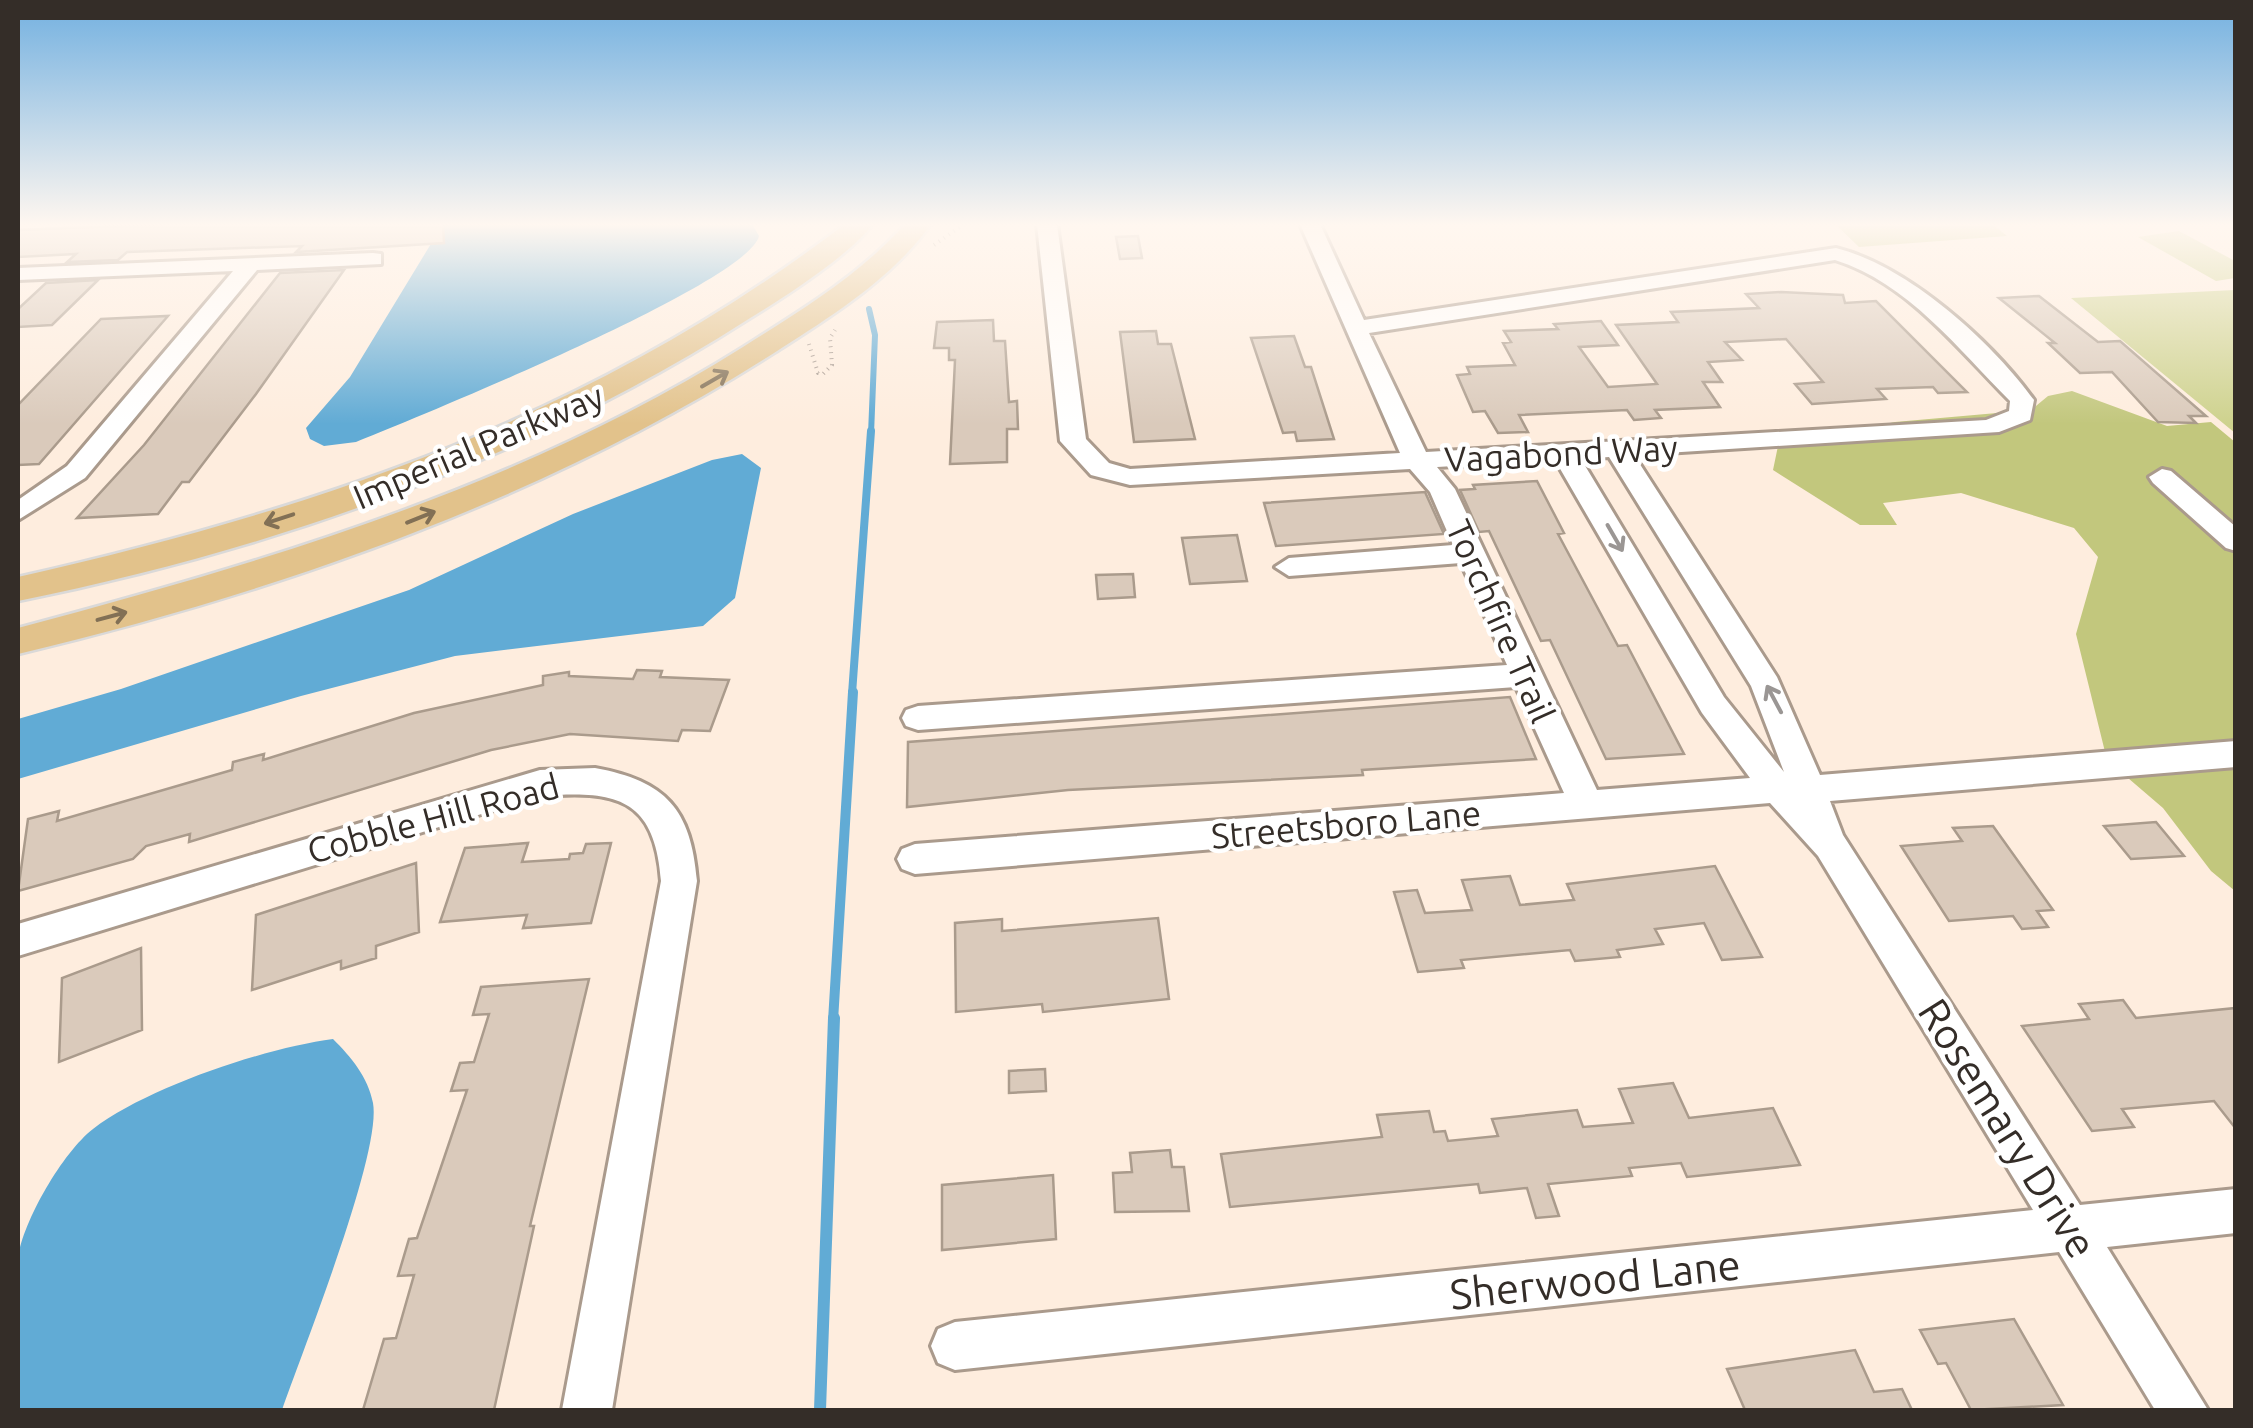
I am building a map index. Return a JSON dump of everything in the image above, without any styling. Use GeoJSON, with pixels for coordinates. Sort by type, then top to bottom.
{"type":"FeatureCollection","features":[{"type":"Feature","properties":{"kind":"main road","name":"Imperial Parkway"},"geometry":{"type":"LineString","coordinates":[[18,590],[273,522],[444,461],[602,392],[712,334],[778,291]]}},
{"type":"Feature","properties":{"kind":"main road","name":"Imperial Parkway"},"geometry":{"type":"LineString","coordinates":[[18,641],[178,598],[385,531],[556,462],[744,362],[845,291]]}},
{"type":"Feature","properties":{"kind":"street"},"geometry":{"type":"LineString","coordinates":[[18,512],[76,472],[228,291]]}},
{"type":"Feature","properties":{"kind":"street","name":"Vagabond Way"},"geometry":{"type":"LineString","coordinates":[[1055,291],[1073,441],[1100,469],[1130,477],[1990,428],[2021,415],[2022,400],[1906,291]]}},
{"type":"Feature","properties":{"kind":"street","name":"Torchfire Trail"},"geometry":{"type":"LineString","coordinates":[[1340,291],[1418,462],[1442,489],[1586,804]]}},
{"type":"Feature","properties":{"kind":"street","name":"Vagabond Way"},"geometry":{"type":"LineString","coordinates":[[1357,328],[1589,291]]}},
{"type":"Feature","properties":{"kind":"street","name":"Rosemary Drive"},"geometry":{"type":"LineString","coordinates":[[1618,451],[1766,684],[1795,789]]}},
{"type":"Feature","properties":{"kind":"street","name":"Rosemary Drive"},"geometry":{"type":"LineString","coordinates":[[1565,454],[1713,705],[1795,789],[2183,1410]]}},
{"type":"Feature","properties":{"kind":"street"},"geometry":{"type":"LineString","coordinates":[[2162,477],[2236,542]]}},
{"type":"Feature","properties":{"kind":"street"},"geometry":{"type":"LineString","coordinates":[[1289,567],[1470,553]]}},
{"type":"Feature","properties":{"kind":"street"},"geometry":{"type":"LineString","coordinates":[[918,718],[1524,675]]}},
{"type":"Feature","properties":{"kind":"street","name":"Streetsboro Lane"},"geometry":{"type":"LineString","coordinates":[[915,859],[2236,754]]}},
{"type":"Feature","properties":{"kind":"street","name":"Cobble Hill Road"},"geometry":{"type":"LineString","coordinates":[[18,940],[540,783],[597,780],[646,797],[674,829],[679,881],[586,1410]]}},
{"type":"Feature","properties":{"kind":"street","name":"Sherwood Lane"},"geometry":{"type":"LineString","coordinates":[[955,1346],[2236,1211]]}},
{"type":"Feature","properties":{"kind":"green space"},"geometry":{"type":"Polygon","coordinates":[[[2235,291],[2235,433],[2071,298],[2235,291]]]}},
{"type":"Feature","properties":{"kind":"green space"},"geometry":{"type":"Polygon","coordinates":[[[2072,391],[2167,426],[2211,422],[2235,442],[2235,891],[2211,871],[2163,808],[2107,760],[2076,634],[2098,557],[2074,528],[1961,493],[1883,503],[1897,525],[1860,525],[1773,470],[1778,446],[1895,422],[2031,410],[2048,396],[2072,391]]]}},
{"type":"Feature","properties":{"kind":"water"},"geometry":{"type":"Polygon","coordinates":[[[402,291],[689,291],[575,348],[356,442],[324,446],[310,439],[306,428],[350,377],[402,291]]]}},
{"type":"Feature","properties":{"kind":"water"},"geometry":{"type":"Polygon","coordinates":[[[742,454],[761,468],[735,598],[703,626],[455,656],[301,696],[18,779],[18,719],[121,689],[409,590],[573,514],[712,460],[742,454]]]}},
{"type":"Feature","properties":{"kind":"water"},"geometry":{"type":"Polygon","coordinates":[[[333,1039],[367,1085],[373,1103],[372,1128],[353,1207],[282,1410],[18,1410],[14,1315],[18,1258],[36,1207],[69,1154],[93,1129],[116,1113],[175,1084],[242,1060],[333,1039]]]}},
{"type":"Feature","properties":{"kind":"building"},"geometry":{"type":"Polygon","coordinates":[[[38,291],[87,291],[52,325],[18,327],[18,309],[38,291]]]}},
{"type":"Feature","properties":{"kind":"building"},"geometry":{"type":"Polygon","coordinates":[[[266,291],[329,291],[189,482],[182,482],[158,514],[77,518],[144,445],[266,291]]]}},
{"type":"Feature","properties":{"kind":"building"},"geometry":{"type":"Polygon","coordinates":[[[1746,294],[1843,295],[1845,303],[1876,301],[1967,392],[1938,393],[1933,387],[1877,389],[1886,399],[1812,404],[1795,384],[1823,382],[1786,339],[1725,342],[1742,360],[1708,362],[1722,382],[1703,382],[1720,407],[1655,410],[1661,418],[1634,420],[1627,410],[1519,415],[1528,432],[1498,433],[1485,411],[1473,412],[1457,375],[1470,374],[1467,367],[1515,365],[1503,343],[1511,342],[1504,331],[1558,329],[1554,324],[1601,321],[1618,345],[1579,347],[1608,387],[1657,384],[1616,325],[1678,322],[1671,312],[1759,308],[1746,294]]]}},
{"type":"Feature","properties":{"kind":"building"},"geometry":{"type":"Polygon","coordinates":[[[2039,296],[2098,342],[2120,341],[2206,416],[2189,416],[2196,423],[2158,422],[2112,372],[2080,373],[2048,343],[2055,343],[1999,298],[2039,296]]]}},
{"type":"Feature","properties":{"kind":"building"},"geometry":{"type":"Polygon","coordinates":[[[168,316],[39,464],[18,465],[18,405],[101,319],[168,316]]]}},
{"type":"Feature","properties":{"kind":"building"},"geometry":{"type":"Polygon","coordinates":[[[993,320],[994,341],[1005,341],[1009,402],[1017,401],[1018,429],[1007,429],[1007,462],[950,464],[955,360],[949,360],[949,348],[934,348],[937,322],[993,320]]]}},
{"type":"Feature","properties":{"kind":"building"},"geometry":{"type":"Polygon","coordinates":[[[1156,331],[1158,344],[1171,344],[1195,439],[1134,442],[1120,332],[1156,331]]]}},
{"type":"Feature","properties":{"kind":"building"},"geometry":{"type":"Polygon","coordinates":[[[1294,336],[1305,367],[1311,367],[1334,439],[1297,441],[1295,432],[1283,433],[1251,338],[1294,336]]]}},
{"type":"Feature","properties":{"kind":"building"},"geometry":{"type":"Polygon","coordinates":[[[1537,481],[1564,533],[1558,534],[1618,646],[1627,645],[1684,754],[1606,759],[1550,640],[1541,641],[1489,531],[1479,532],[1460,490],[1475,489],[1473,485],[1537,481]]]}},
{"type":"Feature","properties":{"kind":"building"},"geometry":{"type":"Polygon","coordinates":[[[1425,492],[1444,534],[1276,546],[1264,503],[1425,492]]]}},
{"type":"Feature","properties":{"kind":"building"},"geometry":{"type":"Polygon","coordinates":[[[1237,535],[1247,581],[1190,584],[1182,538],[1237,535]]]}},
{"type":"Feature","properties":{"kind":"building"},"geometry":{"type":"Polygon","coordinates":[[[1133,574],[1135,597],[1098,599],[1096,575],[1133,574]]]}},
{"type":"Feature","properties":{"kind":"building"},"geometry":{"type":"Polygon","coordinates":[[[637,670],[662,671],[660,677],[729,680],[710,731],[682,730],[678,741],[570,734],[491,750],[189,842],[190,834],[146,846],[133,859],[18,891],[28,819],[59,811],[57,821],[232,770],[233,762],[264,754],[263,760],[414,713],[543,685],[543,676],[569,672],[569,676],[633,679],[637,670]]]}},
{"type":"Feature","properties":{"kind":"building"},"geometry":{"type":"Polygon","coordinates":[[[1510,697],[1536,759],[1362,770],[1363,775],[1068,790],[907,807],[908,742],[1510,697]]]}},
{"type":"Feature","properties":{"kind":"building"},"geometry":{"type":"Polygon","coordinates":[[[2156,822],[2184,856],[2131,859],[2104,826],[2156,822]]]}},
{"type":"Feature","properties":{"kind":"building"},"geometry":{"type":"Polygon","coordinates":[[[1993,826],[2053,910],[2037,911],[2048,927],[2022,929],[2013,916],[1949,921],[1901,846],[1962,841],[1953,828],[1993,826]]]}},
{"type":"Feature","properties":{"kind":"building"},"geometry":{"type":"Polygon","coordinates":[[[528,843],[522,862],[569,859],[570,854],[583,853],[586,844],[611,843],[591,923],[523,928],[527,915],[440,922],[465,848],[528,843]]]}},
{"type":"Feature","properties":{"kind":"building"},"geometry":{"type":"Polygon","coordinates":[[[416,863],[419,932],[376,946],[376,958],[341,969],[341,961],[252,990],[256,915],[416,863]]]}},
{"type":"Feature","properties":{"kind":"building"},"geometry":{"type":"Polygon","coordinates":[[[1715,866],[1762,957],[1722,960],[1704,923],[1655,929],[1663,944],[1617,950],[1620,957],[1575,961],[1570,950],[1461,960],[1464,968],[1418,972],[1394,892],[1417,890],[1425,913],[1472,910],[1462,880],[1510,876],[1520,905],[1574,900],[1567,884],[1715,866]]]}},
{"type":"Feature","properties":{"kind":"building"},"geometry":{"type":"Polygon","coordinates":[[[1158,918],[1169,999],[1043,1012],[1042,1004],[956,1012],[955,923],[1002,919],[1002,931],[1158,918]]]}},
{"type":"Feature","properties":{"kind":"building"},"geometry":{"type":"Polygon","coordinates":[[[141,948],[142,1030],[59,1062],[62,978],[141,948]]]}},
{"type":"Feature","properties":{"kind":"building"},"geometry":{"type":"Polygon","coordinates":[[[589,979],[530,1226],[534,1226],[494,1410],[363,1410],[384,1339],[396,1338],[414,1275],[398,1276],[409,1239],[417,1238],[467,1090],[451,1091],[460,1063],[474,1062],[489,1014],[473,1015],[481,987],[589,979]]]}},
{"type":"Feature","properties":{"kind":"building"},"geometry":{"type":"Polygon","coordinates":[[[2123,1000],[2136,1018],[2236,1008],[2236,1129],[2214,1101],[2122,1109],[2134,1127],[2092,1131],[2022,1026],[2089,1019],[2079,1004],[2123,1000]]]}},
{"type":"Feature","properties":{"kind":"building"},"geometry":{"type":"Polygon","coordinates":[[[1045,1069],[1046,1091],[1009,1093],[1009,1071],[1045,1069]]]}},
{"type":"Feature","properties":{"kind":"building"},"geometry":{"type":"Polygon","coordinates":[[[1673,1083],[1689,1118],[1773,1108],[1800,1165],[1687,1177],[1681,1163],[1629,1168],[1632,1176],[1548,1184],[1559,1216],[1536,1218],[1527,1188],[1480,1193],[1478,1184],[1230,1207],[1221,1154],[1382,1137],[1377,1115],[1429,1111],[1434,1132],[1445,1131],[1448,1141],[1498,1136],[1492,1119],[1577,1110],[1583,1127],[1633,1123],[1619,1089],[1673,1083]]]}},
{"type":"Feature","properties":{"kind":"building"},"geometry":{"type":"Polygon","coordinates":[[[1170,1150],[1172,1167],[1184,1167],[1189,1211],[1115,1212],[1113,1173],[1132,1172],[1130,1153],[1170,1150]]]}},
{"type":"Feature","properties":{"kind":"building"},"geometry":{"type":"Polygon","coordinates":[[[1053,1175],[1056,1239],[942,1250],[942,1185],[1053,1175]]]}},
{"type":"Feature","properties":{"kind":"building"},"geometry":{"type":"Polygon","coordinates":[[[2014,1319],[2063,1405],[1971,1410],[1946,1363],[1938,1364],[1920,1330],[2014,1319]]]}},
{"type":"Feature","properties":{"kind":"building"},"geometry":{"type":"Polygon","coordinates":[[[1855,1350],[1874,1392],[1902,1389],[1912,1410],[1745,1410],[1727,1369],[1855,1350]]]}},
{"type":"Feature","properties":{"kind":"waterway"},"geometry":{"type":"LineString","coordinates":[[869,309],[875,335],[871,434]]}},
{"type":"Feature","properties":{"kind":"waterway"},"geometry":{"type":"LineString","coordinates":[[852,694],[871,431]]}},
{"type":"Feature","properties":{"kind":"waterway"},"geometry":{"type":"LineString","coordinates":[[833,1021],[853,692]]}},
{"type":"Feature","properties":{"kind":"waterway"},"geometry":{"type":"LineString","coordinates":[[820,1410],[834,1018]]}}]}
